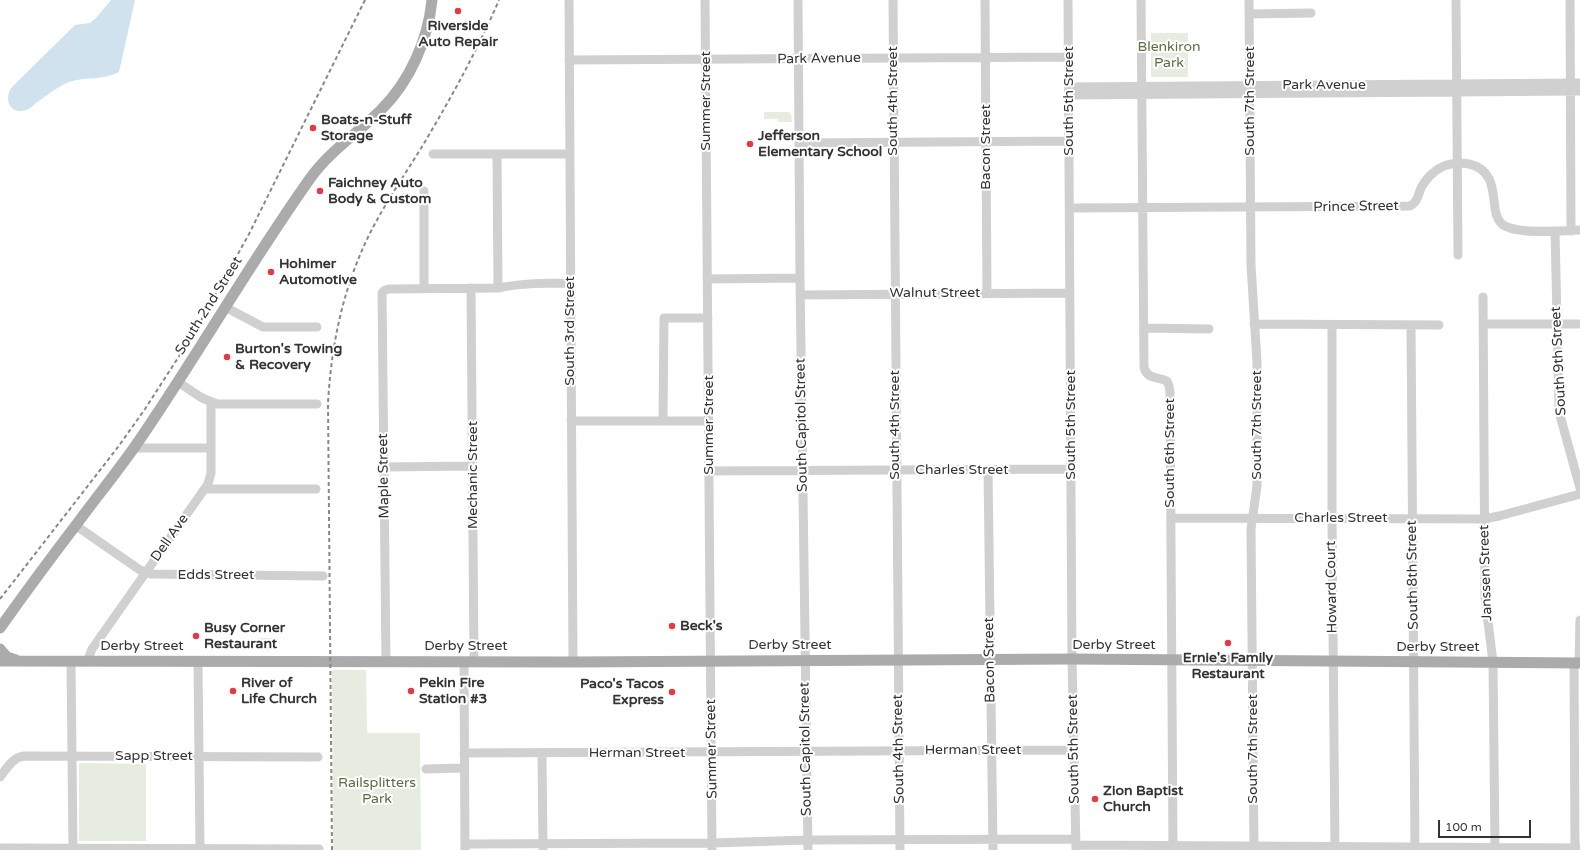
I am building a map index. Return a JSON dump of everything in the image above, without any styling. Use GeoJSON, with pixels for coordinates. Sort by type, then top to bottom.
{"type":"FeatureCollection","features":[{"type":"Feature","properties":{"kind":"main road","name":"South 2nd Street"},"geometry":{"type":"LineString","coordinates":[[0,629],[134,448],[178,382],[269,237],[315,172],[332,152],[381,110],[399,89],[416,59],[422,44],[430,19],[432,0]]}},
{"type":"Feature","properties":{"kind":"main road"},"geometry":{"type":"LineString","coordinates":[[0,649],[7,657],[20,661]]}},
{"type":"Feature","properties":{"kind":"main road","name":"Derby Street"},"geometry":{"type":"LineString","coordinates":[[0,661],[573,662],[1072,659],[1578,663]]}},
{"type":"Feature","properties":{"kind":"street","name":"South 3rd Street"},"geometry":{"type":"LineString","coordinates":[[568,0],[573,662]]}},
{"type":"Feature","properties":{"kind":"street","name":"Summer Street"},"geometry":{"type":"LineString","coordinates":[[705,0],[713,752],[712,847]]}},
{"type":"Feature","properties":{"kind":"street","name":"South Capitol Street"},"geometry":{"type":"LineString","coordinates":[[798,0],[800,295],[808,850]]}},
{"type":"Feature","properties":{"kind":"street","name":"South 4th Street"},"geometry":{"type":"LineString","coordinates":[[893,0],[892,58],[900,850]]}},
{"type":"Feature","properties":{"kind":"street","name":"Bacon Street"},"geometry":{"type":"LineString","coordinates":[[985,0],[987,293]]}},
{"type":"Feature","properties":{"kind":"street","name":"South 5th Street"},"geometry":{"type":"LineString","coordinates":[[1068,0],[1072,659],[1076,845]]}},
{"type":"Feature","properties":{"kind":"street","name":"South 6th Street"},"geometry":{"type":"LineString","coordinates":[[1141,0],[1144,367],[1146,372],[1151,377],[1165,380],[1170,386],[1173,848]]}},
{"type":"Feature","properties":{"kind":"street","name":"South 7th Street"},"geometry":{"type":"LineString","coordinates":[[1249,0],[1250,208],[1254,324],[1257,362],[1257,486],[1251,530],[1254,848]]}},
{"type":"Feature","properties":{"kind":"street"},"geometry":{"type":"LineString","coordinates":[[1456,0],[1458,255]]}},
{"type":"Feature","properties":{"kind":"street"},"geometry":{"type":"LineString","coordinates":[[1457,163],[1473,165],[1486,175],[1493,190],[1497,215],[1501,224],[1510,228],[1522,230],[1575,230],[1570,87],[1570,0]]}},
{"type":"Feature","properties":{"kind":"street"},"geometry":{"type":"LineString","coordinates":[[1249,14],[1311,13]]}},
{"type":"Feature","properties":{"kind":"street","name":"Park Avenue"},"geometry":{"type":"LineString","coordinates":[[569,60],[799,60],[1068,57]]}},
{"type":"Feature","properties":{"kind":"street","name":"Park Avenue"},"geometry":{"type":"LineString","coordinates":[[1069,91],[1570,87],[1580,83]]}},
{"type":"Feature","properties":{"kind":"street","name":"Park Avenue"},"geometry":{"type":"LineString","coordinates":[[1570,87],[1580,91]]}},
{"type":"Feature","properties":{"kind":"street"},"geometry":{"type":"LineString","coordinates":[[800,143],[1069,141]]}},
{"type":"Feature","properties":{"kind":"street"},"geometry":{"type":"LineString","coordinates":[[432,154],[569,154]]}},
{"type":"Feature","properties":{"kind":"street"},"geometry":{"type":"LineString","coordinates":[[497,155],[498,288]]}},
{"type":"Feature","properties":{"kind":"street","name":"Prince Street"},"geometry":{"type":"LineString","coordinates":[[1070,208],[1410,206],[1416,201],[1421,187],[1430,175],[1442,167],[1457,163]]}},
{"type":"Feature","properties":{"kind":"street"},"geometry":{"type":"LineString","coordinates":[[424,191],[424,288],[498,288],[513,284],[570,283]]}},
{"type":"Feature","properties":{"kind":"street","name":"South 9th Street"},"geometry":{"type":"LineString","coordinates":[[1555,231],[1560,413],[1580,488]]}},
{"type":"Feature","properties":{"kind":"street"},"geometry":{"type":"LineString","coordinates":[[707,279],[800,278]]}},
{"type":"Feature","properties":{"kind":"street","name":"Maple Street"},"geometry":{"type":"LineString","coordinates":[[386,662],[382,296],[383,291],[389,289],[424,288]]}},
{"type":"Feature","properties":{"kind":"street","name":"Mechanic Street"},"geometry":{"type":"LineString","coordinates":[[465,847],[464,753],[469,661],[473,466],[471,288]]}},
{"type":"Feature","properties":{"kind":"street","name":"Walnut Street"},"geometry":{"type":"LineString","coordinates":[[800,295],[1070,293]]}},
{"type":"Feature","properties":{"kind":"street","name":"Janssen Street"},"geometry":{"type":"LineString","coordinates":[[1483,296],[1485,598],[1493,662],[1495,849]]}},
{"type":"Feature","properties":{"kind":"street"},"geometry":{"type":"LineString","coordinates":[[225,307],[263,327],[316,326]]}},
{"type":"Feature","properties":{"kind":"street"},"geometry":{"type":"LineString","coordinates":[[663,420],[664,318],[708,318]]}},
{"type":"Feature","properties":{"kind":"street"},"geometry":{"type":"LineString","coordinates":[[1254,324],[1439,325]]}},
{"type":"Feature","properties":{"kind":"street"},"geometry":{"type":"LineString","coordinates":[[1483,324],[1580,324]]}},
{"type":"Feature","properties":{"kind":"street","name":"Howard Court"},"geometry":{"type":"LineString","coordinates":[[1332,325],[1335,848]]}},
{"type":"Feature","properties":{"kind":"street","name":"South 8th Street"},"geometry":{"type":"LineString","coordinates":[[1412,325],[1415,848]]}},
{"type":"Feature","properties":{"kind":"street"},"geometry":{"type":"LineString","coordinates":[[1144,328],[1209,329]]}},
{"type":"Feature","properties":{"kind":"street"},"geometry":{"type":"LineString","coordinates":[[178,382],[202,398],[217,404],[317,404]]}},
{"type":"Feature","properties":{"kind":"street","name":"Dell Ave"},"geometry":{"type":"LineString","coordinates":[[87,662],[92,649],[205,489],[211,474],[211,402]]}},
{"type":"Feature","properties":{"kind":"street"},"geometry":{"type":"LineString","coordinates":[[571,421],[709,421]]}},
{"type":"Feature","properties":{"kind":"street"},"geometry":{"type":"LineString","coordinates":[[134,448],[211,448]]}},
{"type":"Feature","properties":{"kind":"street"},"geometry":{"type":"LineString","coordinates":[[384,467],[473,466]]}},
{"type":"Feature","properties":{"kind":"street","name":"Charles Street"},"geometry":{"type":"LineString","coordinates":[[709,471],[1072,469]]}},
{"type":"Feature","properties":{"kind":"street","name":"Bacon Street"},"geometry":{"type":"LineString","coordinates":[[988,470],[993,850]]}},
{"type":"Feature","properties":{"kind":"street"},"geometry":{"type":"LineString","coordinates":[[205,489],[316,489]]}},
{"type":"Feature","properties":{"kind":"street","name":"Charles Street"},"geometry":{"type":"LineString","coordinates":[[1171,518],[1484,519],[1580,494]]}},
{"type":"Feature","properties":{"kind":"street","name":"Edds Street"},"geometry":{"type":"LineString","coordinates":[[75,526],[146,573],[167,575],[323,576]]}},
{"type":"Feature","properties":{"kind":"street"},"geometry":{"type":"LineString","coordinates":[[465,847],[712,847],[808,840],[993,839],[1076,845],[1173,848],[1577,849],[1578,663],[1580,620]]}},
{"type":"Feature","properties":{"kind":"street"},"geometry":{"type":"LineString","coordinates":[[71,661],[73,849]]}},
{"type":"Feature","properties":{"kind":"street"},"geometry":{"type":"LineString","coordinates":[[198,661],[200,850]]}},
{"type":"Feature","properties":{"kind":"street","name":"Herman Street"},"geometry":{"type":"LineString","coordinates":[[464,753],[542,754],[899,750],[1074,750]]}},
{"type":"Feature","properties":{"kind":"street"},"geometry":{"type":"LineString","coordinates":[[542,754],[543,847]]}},
{"type":"Feature","properties":{"kind":"street","name":"Sapp Street"},"geometry":{"type":"LineString","coordinates":[[0,777],[18,756],[318,757]]}},
{"type":"Feature","properties":{"kind":"street"},"geometry":{"type":"LineString","coordinates":[[426,769],[464,768]]}},
{"type":"Feature","properties":{"kind":"street"},"geometry":{"type":"LineString","coordinates":[[0,848],[200,850],[319,849]]}},
{"type":"Feature","properties":{"kind":"green space","name":"Blenkiron Park"},"geometry":{"type":"Polygon","coordinates":[[[1151,33],[1188,33],[1188,77],[1151,77],[1151,33]]]}},
{"type":"Feature","properties":{"kind":"green space"},"geometry":{"type":"Polygon","coordinates":[[[764,112],[789,112],[791,114],[792,122],[778,122],[778,119],[764,119],[764,112]]]}},
{"type":"Feature","properties":{"kind":"green space"},"geometry":{"type":"Polygon","coordinates":[[[258,638],[271,638],[271,650],[258,650],[258,638]]]}},
{"type":"Feature","properties":{"kind":"green space","name":"Railsplitters Park"},"geometry":{"type":"Polygon","coordinates":[[[332,670],[366,670],[367,733],[420,733],[421,850],[333,850],[332,670]]]}},
{"type":"Feature","properties":{"kind":"green space"},"geometry":{"type":"Polygon","coordinates":[[[79,763],[146,764],[146,841],[79,841],[79,763]]]}},
{"type":"Feature","properties":{"kind":"water"},"geometry":{"type":"Polygon","coordinates":[[[111,0],[135,0],[119,72],[106,77],[82,79],[69,82],[56,89],[27,110],[20,111],[12,108],[8,102],[11,88],[75,25],[90,23],[111,0]]]}},
{"type":"Feature","properties":{"kind":"railway"},"geometry":{"type":"LineString","coordinates":[[0,599],[118,447],[145,409],[194,333],[249,234],[365,0]]}},
{"type":"Feature","properties":{"kind":"railway"},"geometry":{"type":"LineString","coordinates":[[332,850],[328,403],[334,346],[347,291],[366,241],[381,213],[454,92],[482,38],[499,0]]}},
{"type":"Feature","properties":{"kind":"place","name":"Riverside Auto Repair"},"geometry":{"type":"Point","coordinates":[458,11]}},
{"type":"Feature","properties":{"kind":"place","name":"Boats-n-Stuff Storage"},"geometry":{"type":"Point","coordinates":[313,128]}},
{"type":"Feature","properties":{"kind":"place","name":"Jefferson Elementary School"},"geometry":{"type":"Point","coordinates":[750,144]}},
{"type":"Feature","properties":{"kind":"place","name":"Faichney Auto Body & Custom"},"geometry":{"type":"Point","coordinates":[320,191]}},
{"type":"Feature","properties":{"kind":"place","name":"Hohimer Automotive"},"geometry":{"type":"Point","coordinates":[271,272]}},
{"type":"Feature","properties":{"kind":"place","name":"Burton's Towing & Recovery"},"geometry":{"type":"Point","coordinates":[227,357]}},
{"type":"Feature","properties":{"kind":"place","name":"Beck's"},"geometry":{"type":"Point","coordinates":[672,626]}},
{"type":"Feature","properties":{"kind":"place","name":"Busy Corner Restaurant"},"geometry":{"type":"Point","coordinates":[196,636]}},
{"type":"Feature","properties":{"kind":"place","name":"Ernie's Family Restaurant"},"geometry":{"type":"Point","coordinates":[1228,643]}},
{"type":"Feature","properties":{"kind":"place","name":"River of Life Church"},"geometry":{"type":"Point","coordinates":[233,691]}},
{"type":"Feature","properties":{"kind":"place","name":"Pekin Fire Station #3"},"geometry":{"type":"Point","coordinates":[411,691]}},
{"type":"Feature","properties":{"kind":"place","name":"Paco's Tacos Express"},"geometry":{"type":"Point","coordinates":[672,692]}},
{"type":"Feature","properties":{"kind":"place","name":"Zion Baptist Church"},"geometry":{"type":"Point","coordinates":[1095,799]}}]}
